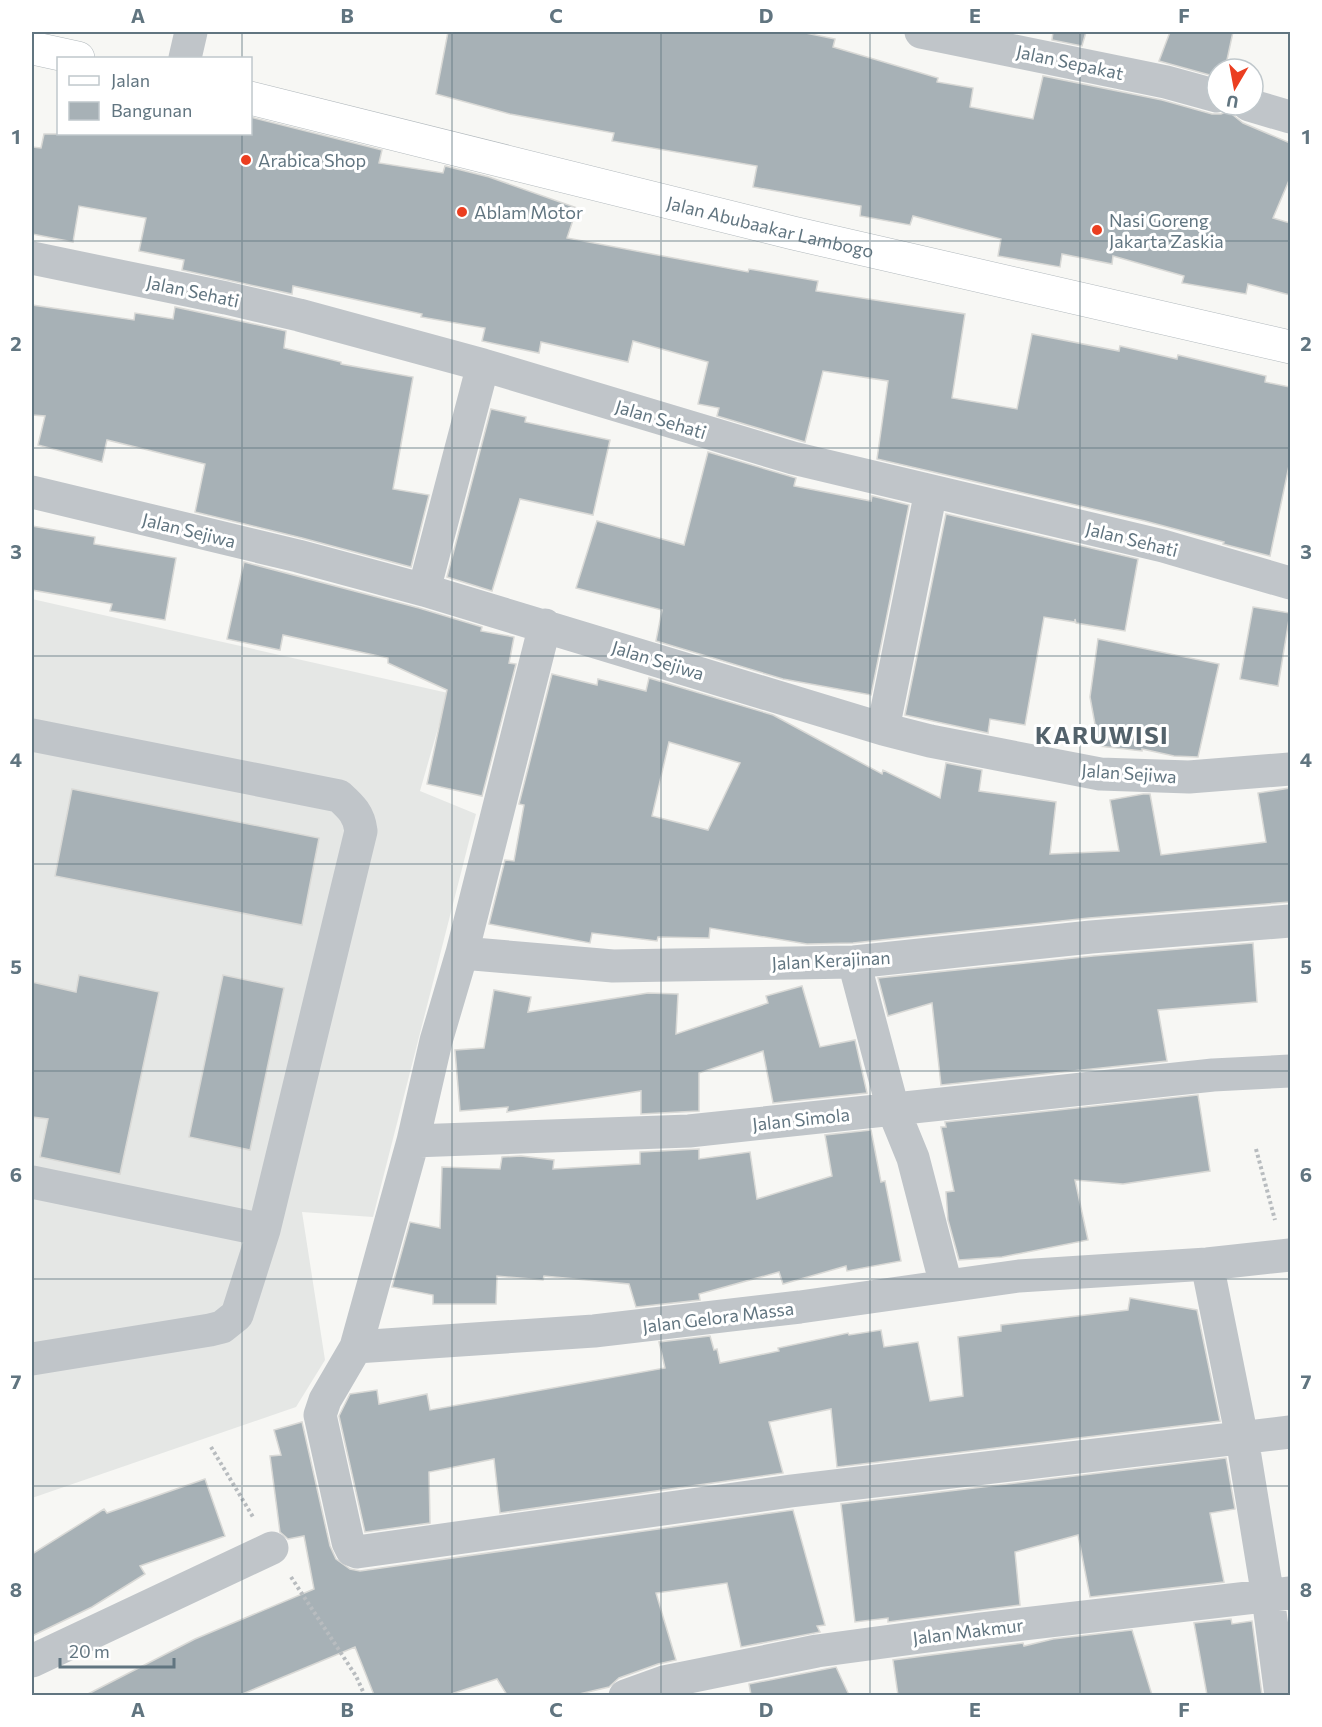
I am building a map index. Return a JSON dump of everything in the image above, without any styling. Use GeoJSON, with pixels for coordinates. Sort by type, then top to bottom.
{"type":"FeatureCollection","features":[{"type":"Feature","properties":{"kind":"street"},"geometry":{"type":"LineString","coordinates":[[185,57],[191,32]]}},
{"type":"Feature","properties":{"kind":"street","name":"Jalan Sepakat"},"geometry":{"type":"LineString","coordinates":[[921,32],[1132,74],[1205,93]]}},
{"type":"Feature","properties":{"kind":"street"},"geometry":{"type":"LineString","coordinates":[[32,48],[73,57]]}},
{"type":"Feature","properties":{"kind":"street","name":"Jalan Abubaakar Lambogo"},"geometry":{"type":"LineString","coordinates":[[252,98],[793,233],[1290,347]]}},
{"type":"Feature","properties":{"kind":"street"},"geometry":{"type":"LineString","coordinates":[[1265,110],[1290,117]]}},
{"type":"Feature","properties":{"kind":"street","name":"Jalan Sehati"},"geometry":{"type":"LineString","coordinates":[[32,258],[226,297],[299,315],[483,365],[793,458],[1163,546],[1290,583]]}},
{"type":"Feature","properties":{"kind":"street"},"geometry":{"type":"LineString","coordinates":[[424,590],[483,365]]}},
{"type":"Feature","properties":{"kind":"street"},"geometry":{"type":"LineString","coordinates":[[883,729],[931,491]]}},
{"type":"Feature","properties":{"kind":"street","name":"Jalan Sejiwa"},"geometry":{"type":"LineString","coordinates":[[32,492],[298,556],[424,590],[883,729],[930,741],[1100,774],[1189,777],[1290,769]]}},
{"type":"Feature","properties":{"kind":"street"},"geometry":{"type":"LineString","coordinates":[[545,625],[462,952],[436,1041],[413,1141],[356,1347],[325,1400],[320,1416],[348,1542],[352,1550],[357,1552],[791,1491],[1290,1432]]}},
{"type":"Feature","properties":{"kind":"street"},"geometry":{"type":"LineString","coordinates":[[32,735],[339,796],[355,811],[362,831],[264,1230],[240,1309],[231,1321],[222,1327],[32,1359]]}},
{"type":"Feature","properties":{"kind":"street","name":"Jalan Kerajinan"},"geometry":{"type":"LineString","coordinates":[[462,952],[624,966],[854,962],[1091,937],[1290,921]]}},
{"type":"Feature","properties":{"kind":"street"},"geometry":{"type":"LineString","coordinates":[[854,962],[893,1109],[913,1158],[946,1285]]}},
{"type":"Feature","properties":{"kind":"street","name":"Jalan Simola"},"geometry":{"type":"LineString","coordinates":[[413,1141],[689,1131],[1213,1075],[1290,1071]]}},
{"type":"Feature","properties":{"kind":"street"},"geometry":{"type":"LineString","coordinates":[[32,1182],[264,1230]]}},
{"type":"Feature","properties":{"kind":"street","name":"Jalan Gelora Massa"},"geometry":{"type":"LineString","coordinates":[[356,1347],[594,1331],[800,1307],[1019,1276],[1208,1264],[1287,1255]]}},
{"type":"Feature","properties":{"kind":"street"},"geometry":{"type":"LineString","coordinates":[[1208,1264],[1242,1438],[1279,1595],[1281,1695]]}},
{"type":"Feature","properties":{"kind":"street"},"geometry":{"type":"LineString","coordinates":[[32,1661],[272,1548]]}},
{"type":"Feature","properties":{"kind":"street","name":"Jalan Makmur"},"geometry":{"type":"LineString","coordinates":[[642,1693],[817,1651],[991,1628],[1279,1595]]}},
{"type":"Feature","properties":{"kind":"path"},"geometry":{"type":"LineString","coordinates":[[1256,1149],[1287,1255]]}},
{"type":"Feature","properties":{"kind":"shaded area"},"geometry":{"type":"Polygon","coordinates":[[[32,599],[448,693],[420,791],[476,814],[373,1217],[302,1212],[325,1360],[296,1407],[32,1498],[32,599]]]}},
{"type":"Feature","properties":{"kind":"building"},"geometry":{"type":"Polygon","coordinates":[[[448,32],[801,32],[835,39],[833,47],[938,78],[937,82],[973,88],[970,107],[1033,119],[1043,76],[1162,100],[1205,112],[1205,117],[1236,117],[1243,123],[1290,143],[1290,178],[1273,218],[1290,223],[1290,295],[1248,284],[1246,294],[1182,283],[1184,276],[1113,256],[1112,264],[1062,254],[1060,267],[998,256],[1001,239],[913,216],[910,225],[860,216],[861,206],[753,187],[757,166],[612,141],[614,133],[510,114],[436,94],[448,32]]]}},
{"type":"Feature","properties":{"kind":"building"},"geometry":{"type":"Polygon","coordinates":[[[1053,32],[1086,32],[1082,46],[1052,40],[1053,32]]]}},
{"type":"Feature","properties":{"kind":"building"},"geometry":{"type":"Polygon","coordinates":[[[1170,32],[1233,32],[1228,57],[1205,57],[1205,74],[1159,61],[1170,32]]]}},
{"type":"Feature","properties":{"kind":"building"},"geometry":{"type":"Polygon","coordinates":[[[252,118],[382,150],[379,163],[443,173],[445,166],[489,177],[577,208],[567,238],[748,272],[749,269],[818,281],[816,291],[965,314],[952,398],[1017,409],[1032,334],[1119,351],[1120,346],[1177,359],[1178,355],[1266,376],[1265,382],[1290,387],[1290,461],[1270,556],[1145,521],[877,459],[888,381],[823,371],[805,442],[717,416],[719,408],[698,404],[708,362],[633,341],[628,362],[541,342],[539,353],[482,341],[485,328],[421,317],[422,314],[293,286],[292,294],[182,270],[184,260],[139,251],[146,218],[79,206],[73,242],[32,234],[32,147],[41,148],[44,134],[252,135],[252,118]]]}},
{"type":"Feature","properties":{"kind":"building"},"geometry":{"type":"Polygon","coordinates":[[[32,305],[134,320],[135,313],[173,319],[175,307],[286,331],[284,348],[341,362],[341,364],[413,377],[393,489],[429,495],[411,567],[195,512],[205,464],[107,440],[102,462],[38,445],[45,416],[32,415],[32,305]]]}},
{"type":"Feature","properties":{"kind":"building"},"geometry":{"type":"Polygon","coordinates":[[[491,409],[526,417],[525,422],[610,440],[593,515],[520,499],[492,591],[447,577],[491,409]]]}},
{"type":"Feature","properties":{"kind":"building"},"geometry":{"type":"Polygon","coordinates":[[[708,452],[796,478],[794,486],[871,501],[872,496],[909,505],[871,695],[783,679],[656,641],[662,610],[576,588],[597,521],[684,545],[708,452]]]}},
{"type":"Feature","properties":{"kind":"building"},"geometry":{"type":"Polygon","coordinates":[[[946,514],[1138,559],[1125,631],[1076,623],[1075,619],[1075,622],[1044,617],[1025,725],[990,719],[988,733],[905,715],[946,514]]]}},
{"type":"Feature","properties":{"kind":"building"},"geometry":{"type":"Polygon","coordinates":[[[32,526],[95,537],[94,544],[176,558],[165,620],[110,611],[112,604],[32,590],[32,526]]]}},
{"type":"Feature","properties":{"kind":"building"},"geometry":{"type":"Polygon","coordinates":[[[244,562],[419,608],[482,627],[481,631],[514,637],[509,663],[516,664],[482,796],[427,784],[447,690],[388,663],[388,658],[283,635],[280,650],[227,639],[244,562]]]}},
{"type":"Feature","properties":{"kind":"building"},"geometry":{"type":"Polygon","coordinates":[[[1253,607],[1290,613],[1278,686],[1240,679],[1253,607]]]}},
{"type":"Feature","properties":{"kind":"building"},"geometry":{"type":"Polygon","coordinates":[[[1098,639],[1219,664],[1198,757],[1099,746],[1090,697],[1098,639]]]}},
{"type":"Feature","properties":{"kind":"building"},"geometry":{"type":"Polygon","coordinates":[[[552,674],[597,685],[598,679],[646,691],[649,678],[773,715],[882,774],[883,770],[940,798],[946,763],[982,770],[979,791],[1056,802],[1050,854],[1119,851],[1110,800],[1143,794],[1150,794],[1161,855],[1266,842],[1258,793],[1290,788],[1290,902],[1089,918],[853,943],[807,944],[710,928],[709,938],[658,937],[657,941],[592,933],[590,943],[489,924],[505,860],[514,861],[524,805],[519,804],[552,674]],[[669,742],[652,816],[708,830],[740,763],[669,742]]]}},
{"type":"Feature","properties":{"kind":"building"},"geometry":{"type":"Polygon","coordinates":[[[72,789],[319,838],[302,925],[55,876],[72,789]]]}},
{"type":"Feature","properties":{"kind":"building"},"geometry":{"type":"Polygon","coordinates":[[[1253,943],[1257,1002],[1158,1010],[1167,1061],[941,1085],[932,1003],[888,1016],[878,978],[1093,956],[1253,943]]]}},
{"type":"Feature","properties":{"kind":"building"},"geometry":{"type":"Polygon","coordinates":[[[79,975],[159,992],[120,1174],[40,1157],[48,1119],[32,1117],[32,982],[76,992],[79,975]]]}},
{"type":"Feature","properties":{"kind":"building"},"geometry":{"type":"Polygon","coordinates":[[[223,975],[284,988],[250,1150],[189,1137],[223,975]]]}},
{"type":"Feature","properties":{"kind":"building"},"geometry":{"type":"Polygon","coordinates":[[[802,986],[820,1047],[855,1040],[867,1093],[773,1103],[763,1051],[699,1073],[699,1111],[641,1114],[641,1091],[507,1112],[508,1107],[460,1111],[455,1050],[484,1048],[494,990],[531,997],[528,1012],[648,993],[678,994],[676,1034],[768,1003],[766,996],[802,986]]]}},
{"type":"Feature","properties":{"kind":"building"},"geometry":{"type":"Polygon","coordinates":[[[1198,1095],[1210,1171],[1123,1184],[1075,1180],[1088,1240],[1002,1257],[959,1260],[948,1220],[946,1192],[954,1191],[941,1127],[946,1127],[945,1122],[1198,1095]]]}},
{"type":"Feature","properties":{"kind":"building"},"geometry":{"type":"Polygon","coordinates":[[[871,1130],[881,1182],[885,1181],[901,1261],[847,1271],[846,1266],[783,1284],[779,1272],[699,1294],[700,1300],[636,1307],[629,1284],[544,1276],[543,1280],[497,1276],[496,1304],[433,1304],[433,1295],[392,1287],[410,1222],[440,1228],[442,1167],[500,1169],[502,1157],[521,1156],[554,1160],[553,1169],[640,1164],[640,1152],[699,1149],[699,1159],[750,1152],[757,1199],[832,1176],[825,1135],[871,1130]]]}},
{"type":"Feature","properties":{"kind":"building"},"geometry":{"type":"Polygon","coordinates":[[[1130,1298],[1197,1310],[1220,1421],[837,1467],[831,1409],[769,1422],[783,1473],[500,1513],[494,1459],[429,1472],[430,1523],[365,1532],[339,1416],[350,1394],[377,1390],[379,1404],[427,1394],[430,1410],[665,1368],[659,1342],[710,1336],[714,1350],[717,1349],[720,1363],[848,1333],[849,1335],[881,1330],[884,1347],[918,1342],[930,1401],[963,1396],[958,1337],[1001,1331],[1001,1325],[1128,1310],[1130,1298]]]}},
{"type":"Feature","properties":{"kind":"building"},"geometry":{"type":"Polygon","coordinates":[[[302,1422],[330,1546],[336,1559],[350,1569],[360,1571],[793,1510],[825,1625],[817,1626],[820,1632],[741,1647],[727,1583],[656,1593],[676,1660],[619,1678],[609,1687],[575,1695],[507,1695],[497,1679],[448,1695],[374,1695],[355,1647],[240,1695],[86,1695],[195,1639],[314,1589],[304,1536],[288,1539],[280,1532],[270,1456],[281,1455],[274,1430],[302,1422]]]}},
{"type":"Feature","properties":{"kind":"building"},"geometry":{"type":"Polygon","coordinates":[[[1226,1458],[1235,1509],[1210,1513],[1224,1582],[1090,1597],[1078,1535],[1015,1552],[1020,1605],[888,1622],[888,1618],[855,1622],[841,1504],[1226,1458]]]}},
{"type":"Feature","properties":{"kind":"building"},"geometry":{"type":"Polygon","coordinates":[[[205,1479],[225,1536],[140,1566],[145,1574],[92,1607],[32,1636],[32,1554],[104,1509],[107,1513],[205,1479]]]}},
{"type":"Feature","properties":{"kind":"building"},"geometry":{"type":"Polygon","coordinates":[[[1231,1619],[1232,1624],[1252,1621],[1262,1695],[1207,1695],[1194,1623],[1231,1619]]]}},
{"type":"Feature","properties":{"kind":"building"},"geometry":{"type":"Polygon","coordinates":[[[1132,1630],[1152,1695],[898,1695],[893,1660],[1023,1643],[1024,1646],[1053,1639],[1132,1630]]]}},
{"type":"Feature","properties":{"kind":"building"},"geometry":{"type":"Polygon","coordinates":[[[836,1667],[849,1695],[751,1695],[749,1684],[836,1667]]]}},
{"type":"Feature","properties":{"kind":"place","name":"Arabica Shop"},"geometry":{"type":"Point","coordinates":[246,160]}},
{"type":"Feature","properties":{"kind":"place","name":"Ablam Motor"},"geometry":{"type":"Point","coordinates":[462,212]}},
{"type":"Feature","properties":{"kind":"place","name":"Nasi Goreng Jakarta Zaskia"},"geometry":{"type":"Point","coordinates":[1097,230]}},
{"type":"Feature","properties":{"kind":"district","name":"KARUWISI"},"geometry":{"type":"Point","coordinates":[1102,734]}}]}
